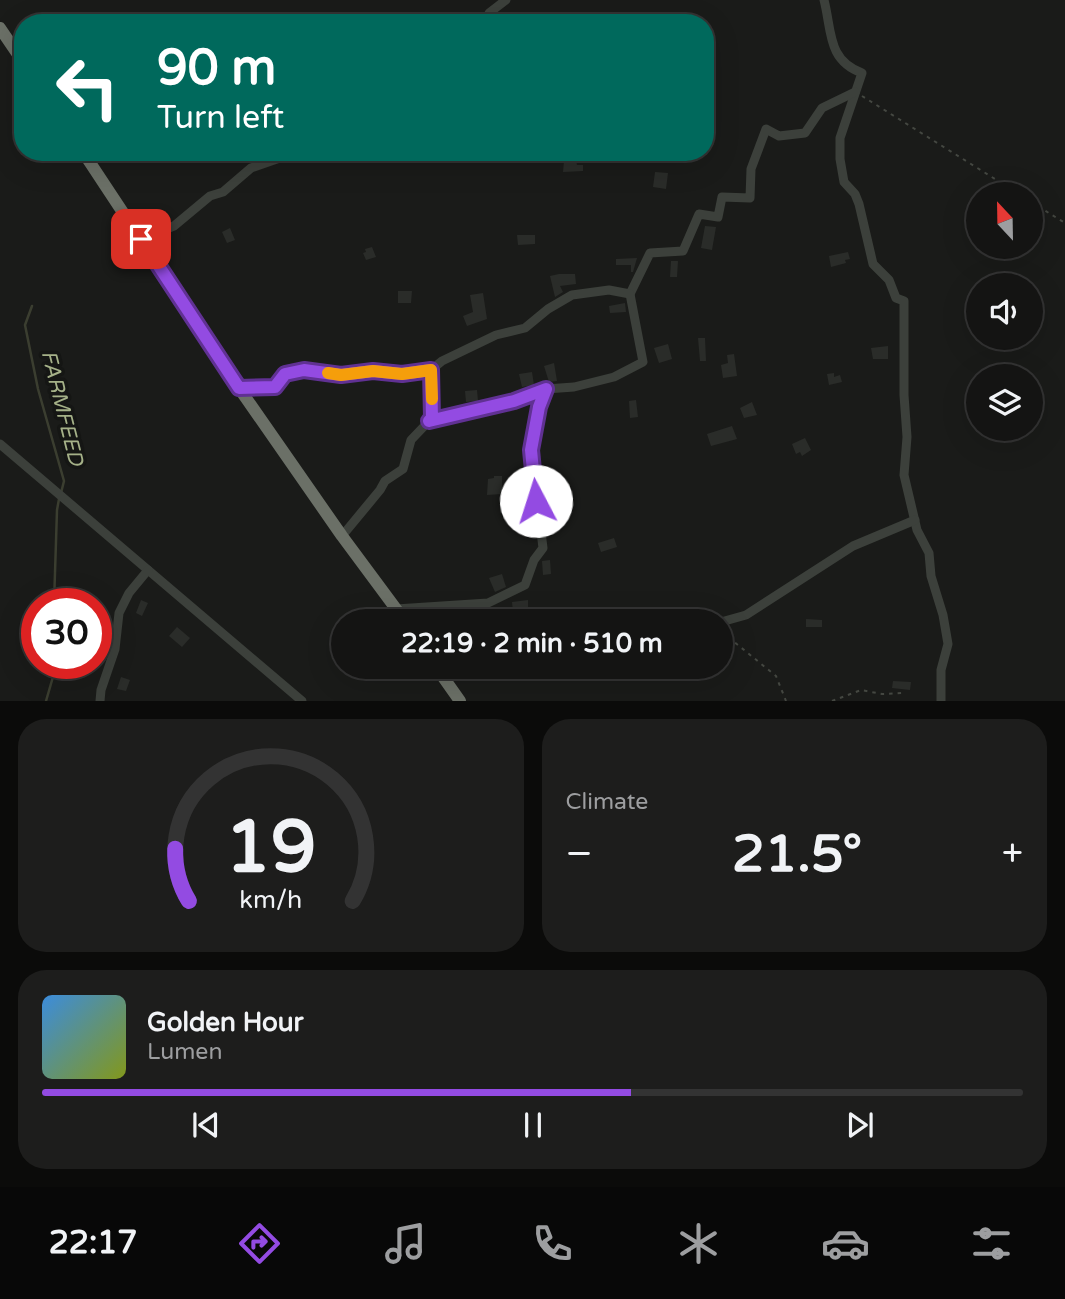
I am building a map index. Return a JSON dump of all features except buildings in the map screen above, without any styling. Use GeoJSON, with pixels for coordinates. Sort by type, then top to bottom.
{"type":"FeatureCollection","features":[{"type":"Feature","properties":{"kind":"highway"},"geometry":{"type":"LineString","coordinates":[[0,28],[14,49]]}},
{"type":"Feature","properties":{"kind":"highway"},"geometry":{"type":"LineString","coordinates":[[89,161],[239,388],[396,609]]}},
{"type":"Feature","properties":{"kind":"highway"},"geometry":{"type":"LineString","coordinates":[[444,679],[460,701]]}},
{"type":"Feature","properties":{"kind":"street"},"geometry":{"type":"LineString","coordinates":[[489,14],[506,0]]}},
{"type":"Feature","properties":{"kind":"street"},"geometry":{"type":"LineString","coordinates":[[824,0],[828,27],[837,56],[849,68],[862,73],[840,138],[844,182],[855,194],[859,204],[873,264],[889,280],[896,298],[904,301],[907,437],[904,475],[915,520],[929,553],[931,576],[943,615],[948,644],[941,670],[941,701]]}},
{"type":"Feature","properties":{"kind":"street"},"geometry":{"type":"LineString","coordinates":[[429,421],[514,401],[546,389],[574,387],[606,379],[643,362],[630,294],[649,253],[683,251],[699,214],[718,217],[722,197],[750,198],[751,169],[766,129],[779,136],[805,133],[822,108],[855,92]]}},
{"type":"Feature","properties":{"kind":"street"},"geometry":{"type":"LineString","coordinates":[[141,239],[174,226],[210,196],[223,192],[251,168],[271,161]]}},
{"type":"Feature","properties":{"kind":"street"},"geometry":{"type":"LineString","coordinates":[[239,388],[275,387],[285,374],[304,370],[341,375],[373,371],[402,374],[431,370],[442,361],[496,335],[525,328],[548,309],[572,295],[609,290],[630,294]]}},
{"type":"Feature","properties":{"kind":"street"},"geometry":{"type":"LineString","coordinates":[[342,536],[385,481],[403,469],[411,440],[432,418],[431,370]]}},
{"type":"Feature","properties":{"kind":"street"},"geometry":{"type":"LineString","coordinates":[[396,609],[488,603],[525,585],[534,560],[542,548],[531,450],[539,407],[546,389]]}},
{"type":"Feature","properties":{"kind":"street"},"geometry":{"type":"LineString","coordinates":[[0,444],[302,701]]}},
{"type":"Feature","properties":{"kind":"street"},"geometry":{"type":"LineString","coordinates":[[733,619],[746,615],[853,546],[915,520]]}},
{"type":"Feature","properties":{"kind":"street"},"geometry":{"type":"LineString","coordinates":[[100,701],[115,649],[119,613],[148,570]]}},
{"type":"Feature","properties":{"kind":"path"},"geometry":{"type":"LineString","coordinates":[[855,92],[1000,182]]}},
{"type":"Feature","properties":{"kind":"path"},"geometry":{"type":"LineString","coordinates":[[1043,209],[1065,223]]}},
{"type":"Feature","properties":{"kind":"path"},"geometry":{"type":"LineString","coordinates":[[733,641],[776,676],[786,701]]}},
{"type":"Feature","properties":{"kind":"path"},"geometry":{"type":"LineString","coordinates":[[832,701],[861,690],[882,694],[903,693]]}},
{"type":"Feature","properties":{"kind":"waterway","name":"FARMFEED"},"geometry":{"type":"LineString","coordinates":[[32,306],[25,325],[38,389],[64,481],[61,493]]}},
{"type":"Feature","properties":{"kind":"waterway","name":"FARMFEED"},"geometry":{"type":"LineString","coordinates":[[55,588],[59,499]]}},
{"type":"Feature","properties":{"kind":"waterway","name":"FARMFEED"},"geometry":{"type":"LineString","coordinates":[[46,701],[52,679]]}},
{"type":"Feature","properties":{"kind":"slow traffic"},"geometry":{"type":"LineString","coordinates":[[328,373],[341,375],[373,371],[402,374],[431,370],[432,399]]}},
{"type":"Feature","properties":{"kind":"route"},"geometry":{"type":"LineString","coordinates":[[141,239],[239,388],[275,387],[285,374],[304,370],[341,375],[373,371],[402,374],[431,370],[432,418],[429,421],[514,401],[546,389],[539,407],[531,450],[536,501]]}}]}
